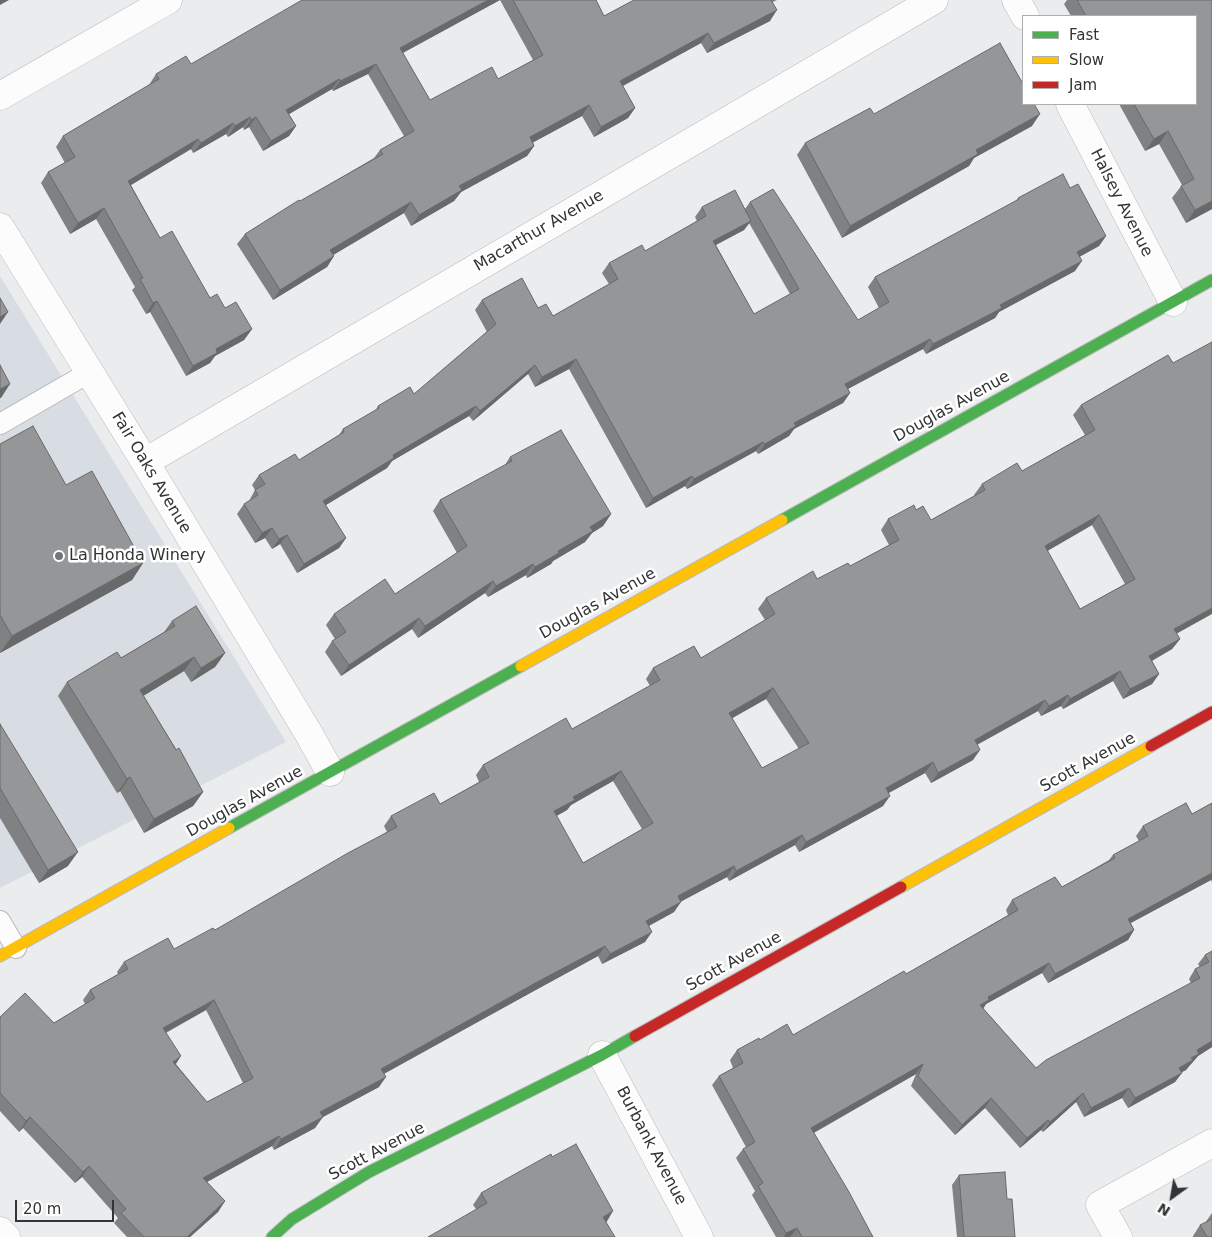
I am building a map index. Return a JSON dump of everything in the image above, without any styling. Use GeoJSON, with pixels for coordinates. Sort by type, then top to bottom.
{"type":"FeatureCollection","features":[{"type":"Feature","properties":{"kind":"street"},"geometry":{"type":"LineString","coordinates":[[0,96],[168,0]]}},
{"type":"Feature","properties":{"kind":"street","name":"Macarthur Avenue"},"geometry":{"type":"LineString","coordinates":[[145,462],[934,0]]}},
{"type":"Feature","properties":{"kind":"street"},"geometry":{"type":"LineString","coordinates":[[1016,0],[1024,15]]}},
{"type":"Feature","properties":{"kind":"street","name":"Halsey Avenue"},"geometry":{"type":"LineString","coordinates":[[1071,105],[1173,302]]}},
{"type":"Feature","properties":{"kind":"street","name":"Fair Oaks Avenue"},"geometry":{"type":"LineString","coordinates":[[0,227],[145,462],[330,772]]}},
{"type":"Feature","properties":{"kind":"street","name":"Douglas Avenue"},"geometry":{"type":"LineString","coordinates":[[8,952],[1212,280]]}},
{"type":"Feature","properties":{"kind":"street","name":"Scott Avenue"},"geometry":{"type":"LineString","coordinates":[[272,1237],[292,1219],[369,1172],[602,1055],[1212,712]]}},
{"type":"Feature","properties":{"kind":"street","name":"Burbank Avenue"},"geometry":{"type":"LineString","coordinates":[[602,1055],[699,1237]]}},
{"type":"Feature","properties":{"kind":"street"},"geometry":{"type":"LineString","coordinates":[[1118,1237],[1100,1205],[1212,1143]]}},
{"type":"Feature","properties":{"kind":"street"},"geometry":{"type":"LineString","coordinates":[[0,1231],[6,1237]]}},
{"type":"Feature","properties":{"kind":"lane"},"geometry":{"type":"LineString","coordinates":[[0,424],[90,372]]}},
{"type":"Feature","properties":{"kind":"lane"},"geometry":{"type":"LineString","coordinates":[[0,921],[8,952]]}},
{"type":"Feature","properties":{"kind":"shaded area"},"geometry":{"type":"Polygon","coordinates":[[[0,276],[286,742],[0,888],[0,276]]]}},
{"type":"Feature","properties":{"kind":"building"},"geometry":{"type":"Polygon","coordinates":[[[302,0],[488,0],[400,48],[430,100],[492,67],[498,79],[543,55],[513,0],[596,0],[604,16],[634,0],[771,0],[777,10],[714,43],[708,33],[620,81],[635,108],[601,127],[589,105],[530,137],[534,146],[459,186],[462,190],[419,215],[411,202],[330,250],[334,256],[280,290],[245,234],[299,200],[383,154],[380,150],[414,131],[376,64],[340,81],[339,79],[286,110],[296,126],[271,141],[256,117],[251,120],[250,117],[235,126],[233,123],[201,143],[198,139],[128,181],[160,238],[172,231],[210,298],[217,294],[225,308],[236,302],[252,329],[216,349],[217,353],[193,366],[157,301],[153,303],[140,279],[143,278],[104,208],[78,223],[48,172],[75,157],[63,136],[159,79],[156,74],[186,56],[191,64],[302,0]]]}},
{"type":"Feature","properties":{"kind":"building"},"geometry":{"type":"Polygon","coordinates":[[[1077,0],[1212,0],[1212,201],[1195,210],[1181,186],[1194,179],[1168,131],[1154,139],[1135,105],[1197,105],[1197,15],[1085,15],[1077,0]]]}},
{"type":"Feature","properties":{"kind":"building"},"geometry":{"type":"Polygon","coordinates":[[[1000,43],[1022,82],[1022,105],[1035,105],[1040,114],[976,150],[978,154],[850,226],[805,143],[870,108],[874,114],[1000,43]]]}},
{"type":"Feature","properties":{"kind":"building"},"geometry":{"type":"Polygon","coordinates":[[[1063,174],[1070,188],[1078,184],[1106,236],[1077,252],[1082,261],[1000,305],[1002,308],[933,344],[930,339],[845,384],[850,393],[794,423],[796,426],[765,444],[763,442],[694,479],[692,476],[653,498],[576,359],[542,377],[535,365],[480,411],[476,406],[393,455],[394,458],[323,501],[346,538],[304,564],[287,535],[279,539],[272,528],[262,533],[244,504],[258,495],[255,490],[265,484],[259,475],[295,454],[299,460],[344,432],[343,429],[410,387],[414,394],[496,324],[482,300],[522,278],[538,308],[546,304],[553,316],[618,279],[609,263],[642,245],[645,251],[706,216],[702,207],[735,190],[751,221],[713,241],[754,314],[799,289],[750,202],[773,189],[858,320],[889,302],[875,277],[1063,174]]]}},
{"type":"Feature","properties":{"kind":"building"},"geometry":{"type":"Polygon","coordinates":[[[0,298],[8,312],[0,317],[0,298]]]}},
{"type":"Feature","properties":{"kind":"building"},"geometry":{"type":"Polygon","coordinates":[[[1212,342],[1212,608],[1174,629],[1180,639],[1149,656],[1159,674],[1130,689],[1120,671],[1070,699],[1068,695],[1049,706],[1045,700],[975,740],[980,750],[938,773],[933,762],[886,788],[890,796],[806,842],[802,835],[736,871],[734,866],[678,896],[681,902],[646,921],[652,932],[610,954],[605,946],[539,981],[381,1069],[386,1077],[320,1112],[323,1117],[281,1139],[279,1136],[203,1178],[225,1201],[187,1237],[144,1237],[121,1213],[126,1209],[89,1166],[83,1172],[30,1117],[26,1121],[0,1093],[0,1017],[25,993],[54,1023],[95,998],[90,990],[128,969],[124,962],[168,938],[174,949],[213,928],[215,930],[348,853],[397,827],[391,816],[434,793],[440,804],[489,777],[483,765],[566,718],[572,729],[660,680],[653,668],[694,646],[701,658],[775,614],[766,598],[813,571],[817,579],[848,563],[850,566],[899,540],[888,519],[914,505],[916,510],[923,506],[931,520],[985,490],[982,484],[1017,463],[1022,471],[1095,430],[1081,405],[1168,355],[1173,363],[1212,342]],[[1099,515],[1045,546],[1080,609],[1135,579],[1099,515]],[[773,688],[729,713],[762,768],[809,743],[773,688]],[[621,771],[573,797],[575,800],[554,811],[583,863],[653,823],[621,771]],[[214,1000],[163,1028],[181,1056],[173,1062],[207,1102],[253,1078],[214,1000]]]}},
{"type":"Feature","properties":{"kind":"building"},"geometry":{"type":"Polygon","coordinates":[[[0,365],[10,384],[0,389],[0,365]]]}},
{"type":"Feature","properties":{"kind":"building","name":"La Honda Winery"},"geometry":{"type":"Polygon","coordinates":[[[33,426],[66,485],[92,471],[143,563],[12,636],[0,615],[0,444],[33,426]]]}},
{"type":"Feature","properties":{"kind":"building"},"geometry":{"type":"Polygon","coordinates":[[[561,430],[611,514],[590,527],[593,531],[535,567],[533,564],[496,586],[493,581],[425,626],[419,618],[349,665],[332,641],[346,632],[334,614],[385,579],[395,594],[467,546],[440,500],[512,461],[510,457],[561,430]]]}},
{"type":"Feature","properties":{"kind":"building"},"geometry":{"type":"Polygon","coordinates":[[[196,606],[225,653],[201,668],[194,657],[140,690],[176,750],[179,748],[203,792],[154,819],[130,777],[127,779],[67,682],[117,652],[121,658],[175,626],[172,621],[196,606]]]}},
{"type":"Feature","properties":{"kind":"building"},"geometry":{"type":"Polygon","coordinates":[[[0,724],[78,852],[48,870],[0,788],[0,724]]]}},
{"type":"Feature","properties":{"kind":"building"},"geometry":{"type":"Polygon","coordinates":[[[1186,803],[1192,814],[1212,803],[1212,873],[1128,919],[1134,930],[1055,974],[1049,963],[988,997],[989,1000],[980,1005],[1036,1068],[1046,1060],[1200,978],[1195,969],[1209,962],[1205,955],[1212,951],[1212,1041],[1197,1050],[1199,1054],[1191,1058],[1193,1060],[1179,1068],[1182,1073],[1135,1098],[1129,1088],[1091,1108],[1083,1093],[1050,1122],[1048,1120],[1027,1138],[991,1098],[962,1125],[918,1076],[923,1064],[811,1128],[873,1237],[802,1237],[797,1228],[786,1233],[758,1186],[763,1183],[743,1149],[755,1142],[719,1076],[743,1063],[737,1050],[759,1038],[760,1040],[787,1024],[793,1035],[904,971],[906,974],[1018,910],[1012,900],[1055,877],[1062,887],[1115,858],[1113,855],[1148,836],[1143,826],[1186,803]]]}},
{"type":"Feature","properties":{"kind":"building"},"geometry":{"type":"Polygon","coordinates":[[[576,1144],[613,1211],[603,1217],[615,1237],[428,1237],[487,1203],[481,1193],[551,1154],[552,1157],[576,1144]]]}},
{"type":"Feature","properties":{"kind":"building"},"geometry":{"type":"Polygon","coordinates":[[[1005,1172],[1007,1199],[1012,1199],[1015,1237],[964,1237],[959,1175],[1005,1172]]]}},
{"type":"Feature","properties":{"kind":"building"},"geometry":{"type":"Polygon","coordinates":[[[1212,1219],[1212,1237],[1207,1237],[1200,1225],[1212,1219]]]}},
{"type":"Feature","properties":{"kind":"traffic: fast"},"geometry":{"type":"LineString","coordinates":[[782,520],[1212,280]]}},
{"type":"Feature","properties":{"kind":"traffic: fast"},"geometry":{"type":"LineString","coordinates":[[229,828],[521,666]]}},
{"type":"Feature","properties":{"kind":"traffic: fast"},"geometry":{"type":"LineString","coordinates":[[272,1237],[292,1219],[369,1172],[602,1055],[635,1036]]}},
{"type":"Feature","properties":{"kind":"traffic: slow"},"geometry":{"type":"LineString","coordinates":[[521,666],[782,520]]}},
{"type":"Feature","properties":{"kind":"traffic: slow"},"geometry":{"type":"LineString","coordinates":[[901,887],[1151,746]]}},
{"type":"Feature","properties":{"kind":"traffic: slow"},"geometry":{"type":"LineString","coordinates":[[0,956],[229,828]]}},
{"type":"Feature","properties":{"kind":"traffic: jam"},"geometry":{"type":"LineString","coordinates":[[1151,746],[1212,712]]}},
{"type":"Feature","properties":{"kind":"traffic: jam"},"geometry":{"type":"LineString","coordinates":[[635,1036],[901,887]]}},
{"type":"Feature","properties":{"kind":"place","name":"La Honda Winery"},"geometry":{"type":"Point","coordinates":[59,556]}}]}
